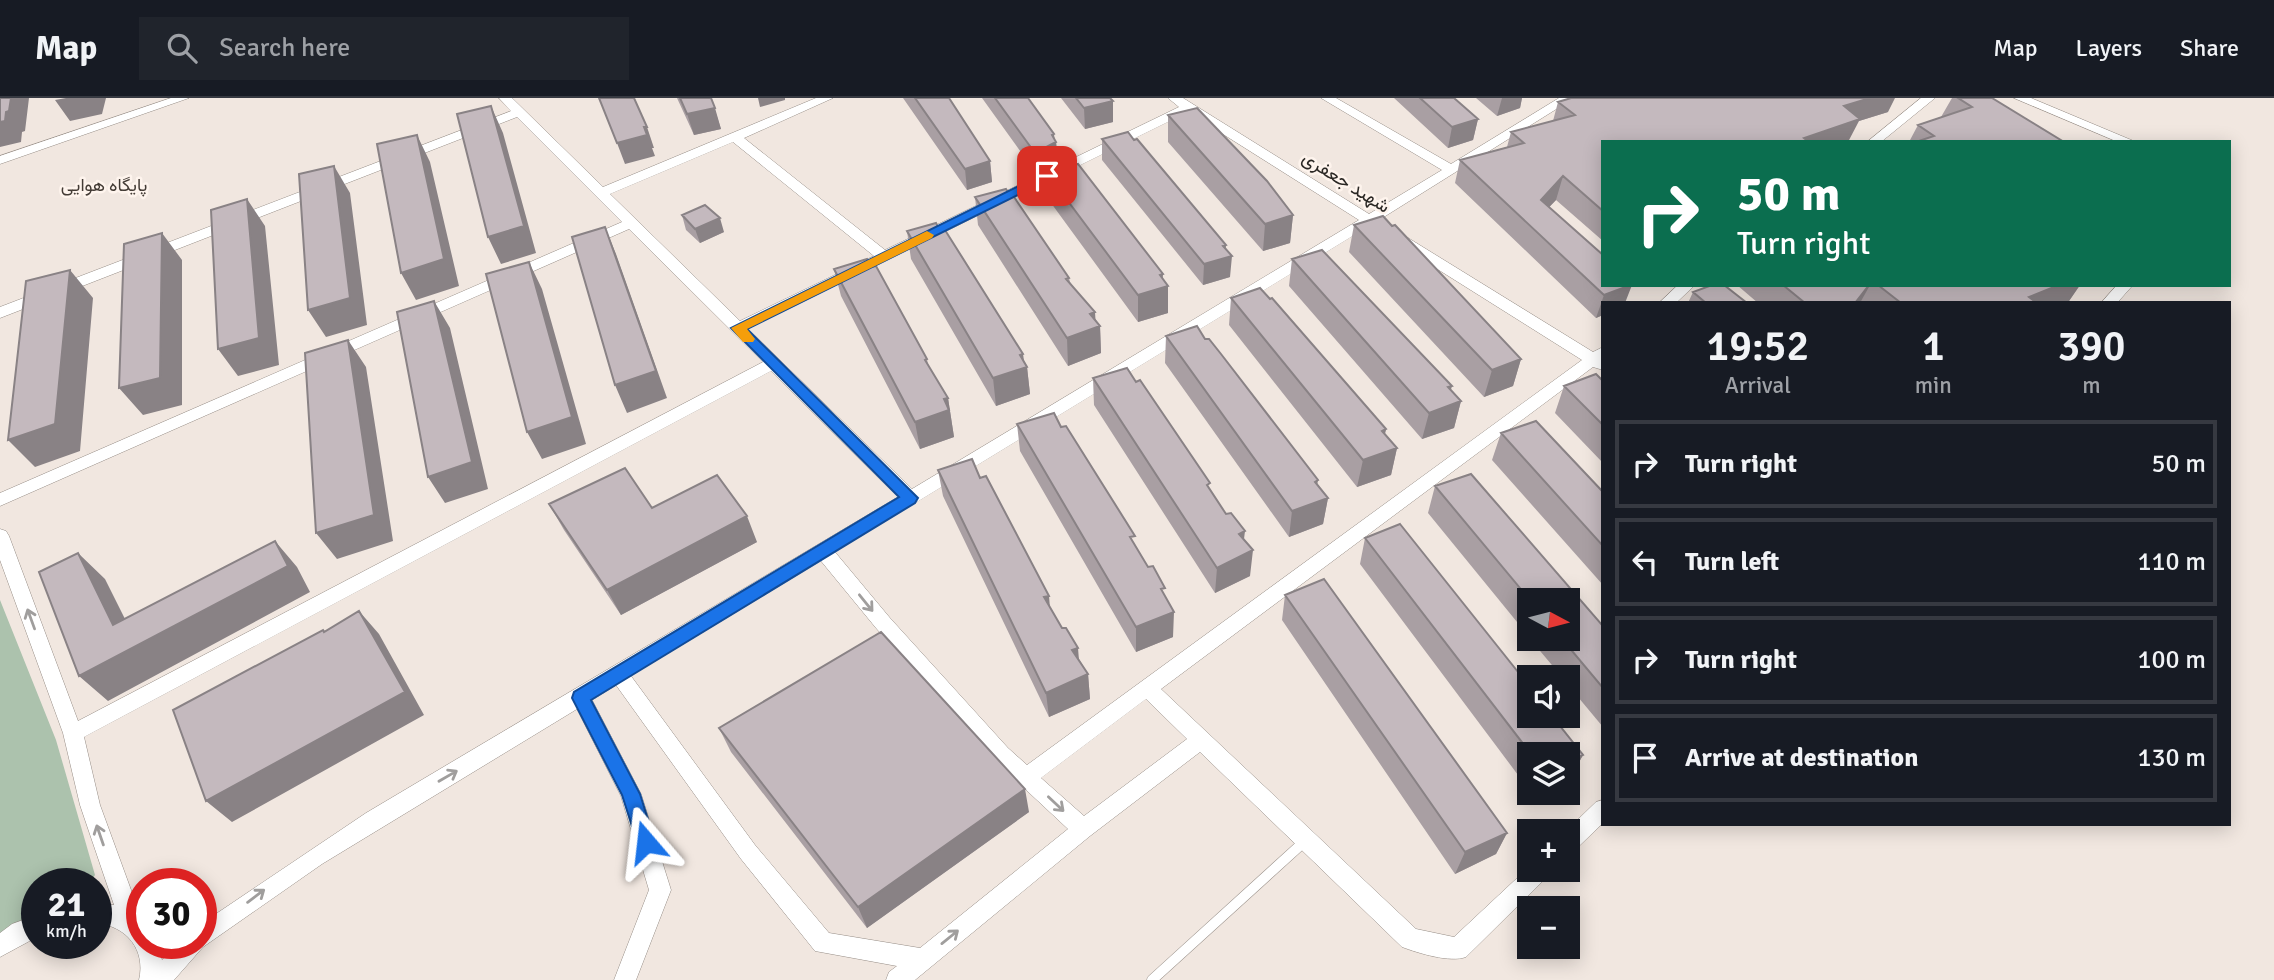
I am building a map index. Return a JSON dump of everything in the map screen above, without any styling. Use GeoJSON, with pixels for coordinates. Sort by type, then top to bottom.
{"type":"FeatureCollection","features":[{"type":"Feature","properties":{"kind":"street"},"geometry":{"type":"LineString","coordinates":[[0,160],[183,98]]}},
{"type":"Feature","properties":{"kind":"street"},"geometry":{"type":"LineString","coordinates":[[505,98],[910,498]]}},
{"type":"Feature","properties":{"kind":"street"},"geometry":{"type":"LineString","coordinates":[[601,193],[827,98]]}},
{"type":"Feature","properties":{"kind":"street","name":"شهید جعفری"},"geometry":{"type":"LineString","coordinates":[[1174,98],[1600,359]]}},
{"type":"Feature","properties":{"kind":"street"},"geometry":{"type":"LineString","coordinates":[[1327,98],[1452,170]]}},
{"type":"Feature","properties":{"kind":"street"},"geometry":{"type":"LineString","coordinates":[[217,925],[278,881],[408,799],[581,698],[1569,98]]}},
{"type":"Feature","properties":{"kind":"street"},"geometry":{"type":"LineString","coordinates":[[1876,140],[1929,98]]}},
{"type":"Feature","properties":{"kind":"street"},"geometry":{"type":"LineString","coordinates":[[2020,98],[2125,140]]}},
{"type":"Feature","properties":{"kind":"street"},"geometry":{"type":"LineString","coordinates":[[738,328],[1188,107]]}},
{"type":"Feature","properties":{"kind":"street"},"geometry":{"type":"LineString","coordinates":[[0,313],[519,112]]}},
{"type":"Feature","properties":{"kind":"street"},"geometry":{"type":"LineString","coordinates":[[735,137],[883,256]]}},
{"type":"Feature","properties":{"kind":"street"},"geometry":{"type":"LineString","coordinates":[[0,500],[631,223]]}},
{"type":"Feature","properties":{"kind":"street"},"geometry":{"type":"LineString","coordinates":[[1668,301],[1686,287]]}},
{"type":"Feature","properties":{"kind":"street"},"geometry":{"type":"LineString","coordinates":[[2110,301],[2124,287]]}},
{"type":"Feature","properties":{"kind":"street"},"geometry":{"type":"LineString","coordinates":[[1026,777],[1600,359]]}},
{"type":"Feature","properties":{"kind":"street"},"geometry":{"type":"LineString","coordinates":[[73,733],[773,363]]}},
{"type":"Feature","properties":{"kind":"street"},"geometry":{"type":"LineString","coordinates":[[0,536],[73,733],[92,812],[126,902]]}},
{"type":"Feature","properties":{"kind":"street"},"geometry":{"type":"LineString","coordinates":[[823,551],[883,623],[1001,754],[1083,830]]}},
{"type":"Feature","properties":{"kind":"street"},"geometry":{"type":"LineString","coordinates":[[619,674],[748,852],[823,943],[922,959]]}},
{"type":"Feature","properties":{"kind":"street"},"geometry":{"type":"LineString","coordinates":[[1147,688],[1410,939],[1458,949],[1528,882]]}},
{"type":"Feature","properties":{"kind":"street"},"geometry":{"type":"LineString","coordinates":[[581,698],[631,794],[660,890],[625,980]]}},
{"type":"Feature","properties":{"kind":"street"},"geometry":{"type":"LineString","coordinates":[[897,980],[1083,830],[1201,740]]}},
{"type":"Feature","properties":{"kind":"street"},"geometry":{"type":"LineString","coordinates":[[1580,831],[1601,811]]}},
{"type":"Feature","properties":{"kind":"street"},"geometry":{"type":"LineString","coordinates":[[0,946],[21,932]]}},
{"type":"Feature","properties":{"kind":"street"},"geometry":{"type":"LineString","coordinates":[[150,980],[153,967],[151,959]]}},
{"type":"Feature","properties":{"kind":"street"},"geometry":{"type":"LineString","coordinates":[[158,980],[178,959]]}},
{"type":"Feature","properties":{"kind":"lane"},"geometry":{"type":"LineString","coordinates":[[1152,980],[1305,841]]}},
{"type":"Feature","properties":{"kind":"green space"},"geometry":{"type":"Polygon","coordinates":[[[0,600],[56,740],[93,868],[21,868],[21,927],[0,939],[0,600]]]}},
{"type":"Feature","properties":{"kind":"building"},"geometry":{"type":"Polygon","coordinates":[[[0,98],[11,98],[5,121],[0,122],[0,98]]]}},
{"type":"Feature","properties":{"kind":"building"},"geometry":{"type":"Polygon","coordinates":[[[599,98],[634,98],[647,127],[644,127],[647,135],[617,143],[599,98]]]}},
{"type":"Feature","properties":{"kind":"building"},"geometry":{"type":"Polygon","coordinates":[[[680,98],[711,98],[715,108],[687,114],[680,98]]]}},
{"type":"Feature","properties":{"kind":"building"},"geometry":{"type":"Polygon","coordinates":[[[915,98],[949,98],[990,161],[965,169],[915,98]]]}},
{"type":"Feature","properties":{"kind":"building"},"geometry":{"type":"Polygon","coordinates":[[[995,98],[1028,98],[1054,134],[1052,135],[1056,142],[1035,153],[995,98]]]}},
{"type":"Feature","properties":{"kind":"building"},"geometry":{"type":"Polygon","coordinates":[[[1076,98],[1110,98],[1113,101],[1084,108],[1076,98]]]}},
{"type":"Feature","properties":{"kind":"building"},"geometry":{"type":"Polygon","coordinates":[[[1420,98],[1454,98],[1478,119],[1452,127],[1420,98]]]}},
{"type":"Feature","properties":{"kind":"building"},"geometry":{"type":"Polygon","coordinates":[[[1571,98],[1870,98],[1844,106],[1860,119],[1804,138],[1806,140],[1601,140],[1601,209],[1563,176],[1541,200],[1601,253],[1601,287],[1626,287],[1604,295],[1460,160],[1524,143],[1511,132],[1575,115],[1558,102],[1571,98]]]}},
{"type":"Feature","properties":{"kind":"building"},"geometry":{"type":"Polygon","coordinates":[[[1958,98],[1992,98],[2061,140],[1922,140],[1934,136],[1918,125],[1972,107],[1958,98]]]}},
{"type":"Feature","properties":{"kind":"building"},"geometry":{"type":"Polygon","coordinates":[[[491,106],[524,226],[488,237],[457,114],[491,106]]]}},
{"type":"Feature","properties":{"kind":"building"},"geometry":{"type":"Polygon","coordinates":[[[1197,108],[1267,181],[1293,215],[1265,224],[1168,115],[1197,108]]]}},
{"type":"Feature","properties":{"kind":"building"},"geometry":{"type":"Polygon","coordinates":[[[1128,132],[1134,140],[1137,139],[1226,245],[1223,246],[1232,256],[1204,264],[1102,139],[1128,132]]]}},
{"type":"Feature","properties":{"kind":"building"},"geometry":{"type":"Polygon","coordinates":[[[417,135],[444,259],[401,273],[377,144],[417,135]]]}},
{"type":"Feature","properties":{"kind":"building"},"geometry":{"type":"Polygon","coordinates":[[[1064,148],[1074,165],[1078,164],[1163,274],[1160,275],[1168,286],[1138,295],[1041,165],[1047,163],[1043,158],[1064,148]]]}},
{"type":"Feature","properties":{"kind":"building"},"geometry":{"type":"Polygon","coordinates":[[[334,166],[350,298],[308,310],[299,174],[334,166]]]}},
{"type":"Feature","properties":{"kind":"building"},"geometry":{"type":"Polygon","coordinates":[[[1006,189],[1069,278],[1066,279],[1095,312],[1090,314],[1100,326],[1067,338],[975,197],[1006,189]]]}},
{"type":"Feature","properties":{"kind":"building"},"geometry":{"type":"Polygon","coordinates":[[[247,199],[259,338],[218,349],[211,210],[247,199]]]}},
{"type":"Feature","properties":{"kind":"building"},"geometry":{"type":"Polygon","coordinates":[[[705,205],[720,218],[695,229],[682,215],[705,205]]]}},
{"type":"Feature","properties":{"kind":"building"},"geometry":{"type":"Polygon","coordinates":[[[1383,216],[1392,226],[1395,225],[1521,359],[1492,370],[1354,225],[1383,216]]]}},
{"type":"Feature","properties":{"kind":"building"},"geometry":{"type":"Polygon","coordinates":[[[936,223],[940,231],[945,230],[1023,354],[1020,355],[1027,367],[993,378],[907,231],[936,223]]]}},
{"type":"Feature","properties":{"kind":"building"},"geometry":{"type":"Polygon","coordinates":[[[605,227],[656,371],[615,385],[572,237],[605,227]]]}},
{"type":"Feature","properties":{"kind":"building"},"geometry":{"type":"Polygon","coordinates":[[[162,233],[160,378],[119,388],[124,244],[162,233]]]}},
{"type":"Feature","properties":{"kind":"building"},"geometry":{"type":"Polygon","coordinates":[[[1322,250],[1452,386],[1448,387],[1461,401],[1429,413],[1292,259],[1322,250]]]}},
{"type":"Feature","properties":{"kind":"building"},"geometry":{"type":"Polygon","coordinates":[[[867,259],[871,267],[876,266],[927,359],[925,360],[948,398],[944,399],[949,410],[915,422],[834,269],[867,259]]]}},
{"type":"Feature","properties":{"kind":"building"},"geometry":{"type":"Polygon","coordinates":[[[529,262],[572,417],[527,432],[486,274],[529,262]]]}},
{"type":"Feature","properties":{"kind":"building"},"geometry":{"type":"Polygon","coordinates":[[[70,270],[55,424],[8,440],[26,281],[70,270]]]}},
{"type":"Feature","properties":{"kind":"building"},"geometry":{"type":"Polygon","coordinates":[[[1707,287],[1727,287],[1744,301],[1704,301],[1693,292],[1707,287]]]}},
{"type":"Feature","properties":{"kind":"building"},"geometry":{"type":"Polygon","coordinates":[[[1785,287],[1867,287],[1857,301],[1803,301],[1785,287]]]}},
{"type":"Feature","properties":{"kind":"building"},"geometry":{"type":"Polygon","coordinates":[[[1881,287],[2054,287],[2029,297],[2034,301],[1898,301],[1881,287]]]}},
{"type":"Feature","properties":{"kind":"building"},"geometry":{"type":"Polygon","coordinates":[[[1260,288],[1272,298],[1386,429],[1382,431],[1397,448],[1363,460],[1231,298],[1260,288]]]}},
{"type":"Feature","properties":{"kind":"building"},"geometry":{"type":"Polygon","coordinates":[[[434,301],[472,462],[428,477],[397,312],[434,301]]]}},
{"type":"Feature","properties":{"kind":"building"},"geometry":{"type":"Polygon","coordinates":[[[1197,326],[1318,480],[1315,482],[1328,498],[1292,511],[1166,336],[1197,326]]]}},
{"type":"Feature","properties":{"kind":"building"},"geometry":{"type":"Polygon","coordinates":[[[348,340],[374,515],[316,533],[305,353],[348,340]]]}},
{"type":"Feature","properties":{"kind":"building"},"geometry":{"type":"Polygon","coordinates":[[[1127,368],[1136,382],[1140,380],[1210,483],[1207,485],[1226,514],[1231,513],[1245,531],[1239,534],[1253,550],[1217,568],[1093,378],[1127,368]]]}},
{"type":"Feature","properties":{"kind":"building"},"geometry":{"type":"Polygon","coordinates":[[[1596,374],[1601,379],[1601,423],[1564,386],[1596,374]]]}},
{"type":"Feature","properties":{"kind":"building"},"geometry":{"type":"Polygon","coordinates":[[[1054,413],[1061,427],[1066,426],[1135,536],[1130,537],[1148,567],[1153,566],[1165,588],[1161,589],[1174,612],[1136,627],[1017,424],[1054,413]]]}},
{"type":"Feature","properties":{"kind":"building"},"geometry":{"type":"Polygon","coordinates":[[[1536,421],[1601,490],[1601,544],[1501,433],[1536,421]]]}},
{"type":"Feature","properties":{"kind":"building"},"geometry":{"type":"Polygon","coordinates":[[[972,459],[980,478],[986,476],[1049,596],[1044,597],[1062,628],[1066,628],[1078,648],[1072,650],[1088,674],[1046,693],[938,470],[972,459]]]}},
{"type":"Feature","properties":{"kind":"building"},"geometry":{"type":"Polygon","coordinates":[[[625,468],[652,508],[717,475],[747,516],[607,590],[549,504],[625,468]]]}},
{"type":"Feature","properties":{"kind":"building"},"geometry":{"type":"Polygon","coordinates":[[[1471,474],[1570,588],[1520,588],[1435,486],[1471,474]]]}},
{"type":"Feature","properties":{"kind":"building"},"geometry":{"type":"Polygon","coordinates":[[[1400,524],[1517,671],[1517,728],[1562,728],[1573,742],[1522,742],[1365,538],[1400,524]]]}},
{"type":"Feature","properties":{"kind":"building"},"geometry":{"type":"Polygon","coordinates":[[[275,541],[288,566],[79,676],[39,572],[78,553],[113,625],[275,541]]]}},
{"type":"Feature","properties":{"kind":"building"},"geometry":{"type":"Polygon","coordinates":[[[1324,579],[1507,833],[1465,852],[1285,595],[1324,579]]]}},
{"type":"Feature","properties":{"kind":"building"},"geometry":{"type":"Polygon","coordinates":[[[1580,600],[1601,624],[1601,686],[1572,651],[1580,651],[1580,600]]]}},
{"type":"Feature","properties":{"kind":"building"},"geometry":{"type":"Polygon","coordinates":[[[359,611],[405,692],[206,801],[173,710],[359,611]]]}},
{"type":"Feature","properties":{"kind":"building"},"geometry":{"type":"Polygon","coordinates":[[[881,632],[1025,789],[858,907],[719,728],[881,632]]]}},
{"type":"Feature","properties":{"kind":"slow traffic"},"geometry":{"type":"LineString","coordinates":[[748,339],[738,328],[927,235]]}},
{"type":"Feature","properties":{"kind":"district","name":"پایگاه هوایی"},"geometry":{"type":"Point","coordinates":[104,185]}},
{"type":"Feature","properties":{"kind":"route"},"geometry":{"type":"LineString","coordinates":[[646,842],[631,794],[581,698],[910,498],[738,328],[1047,176]]}}]}
